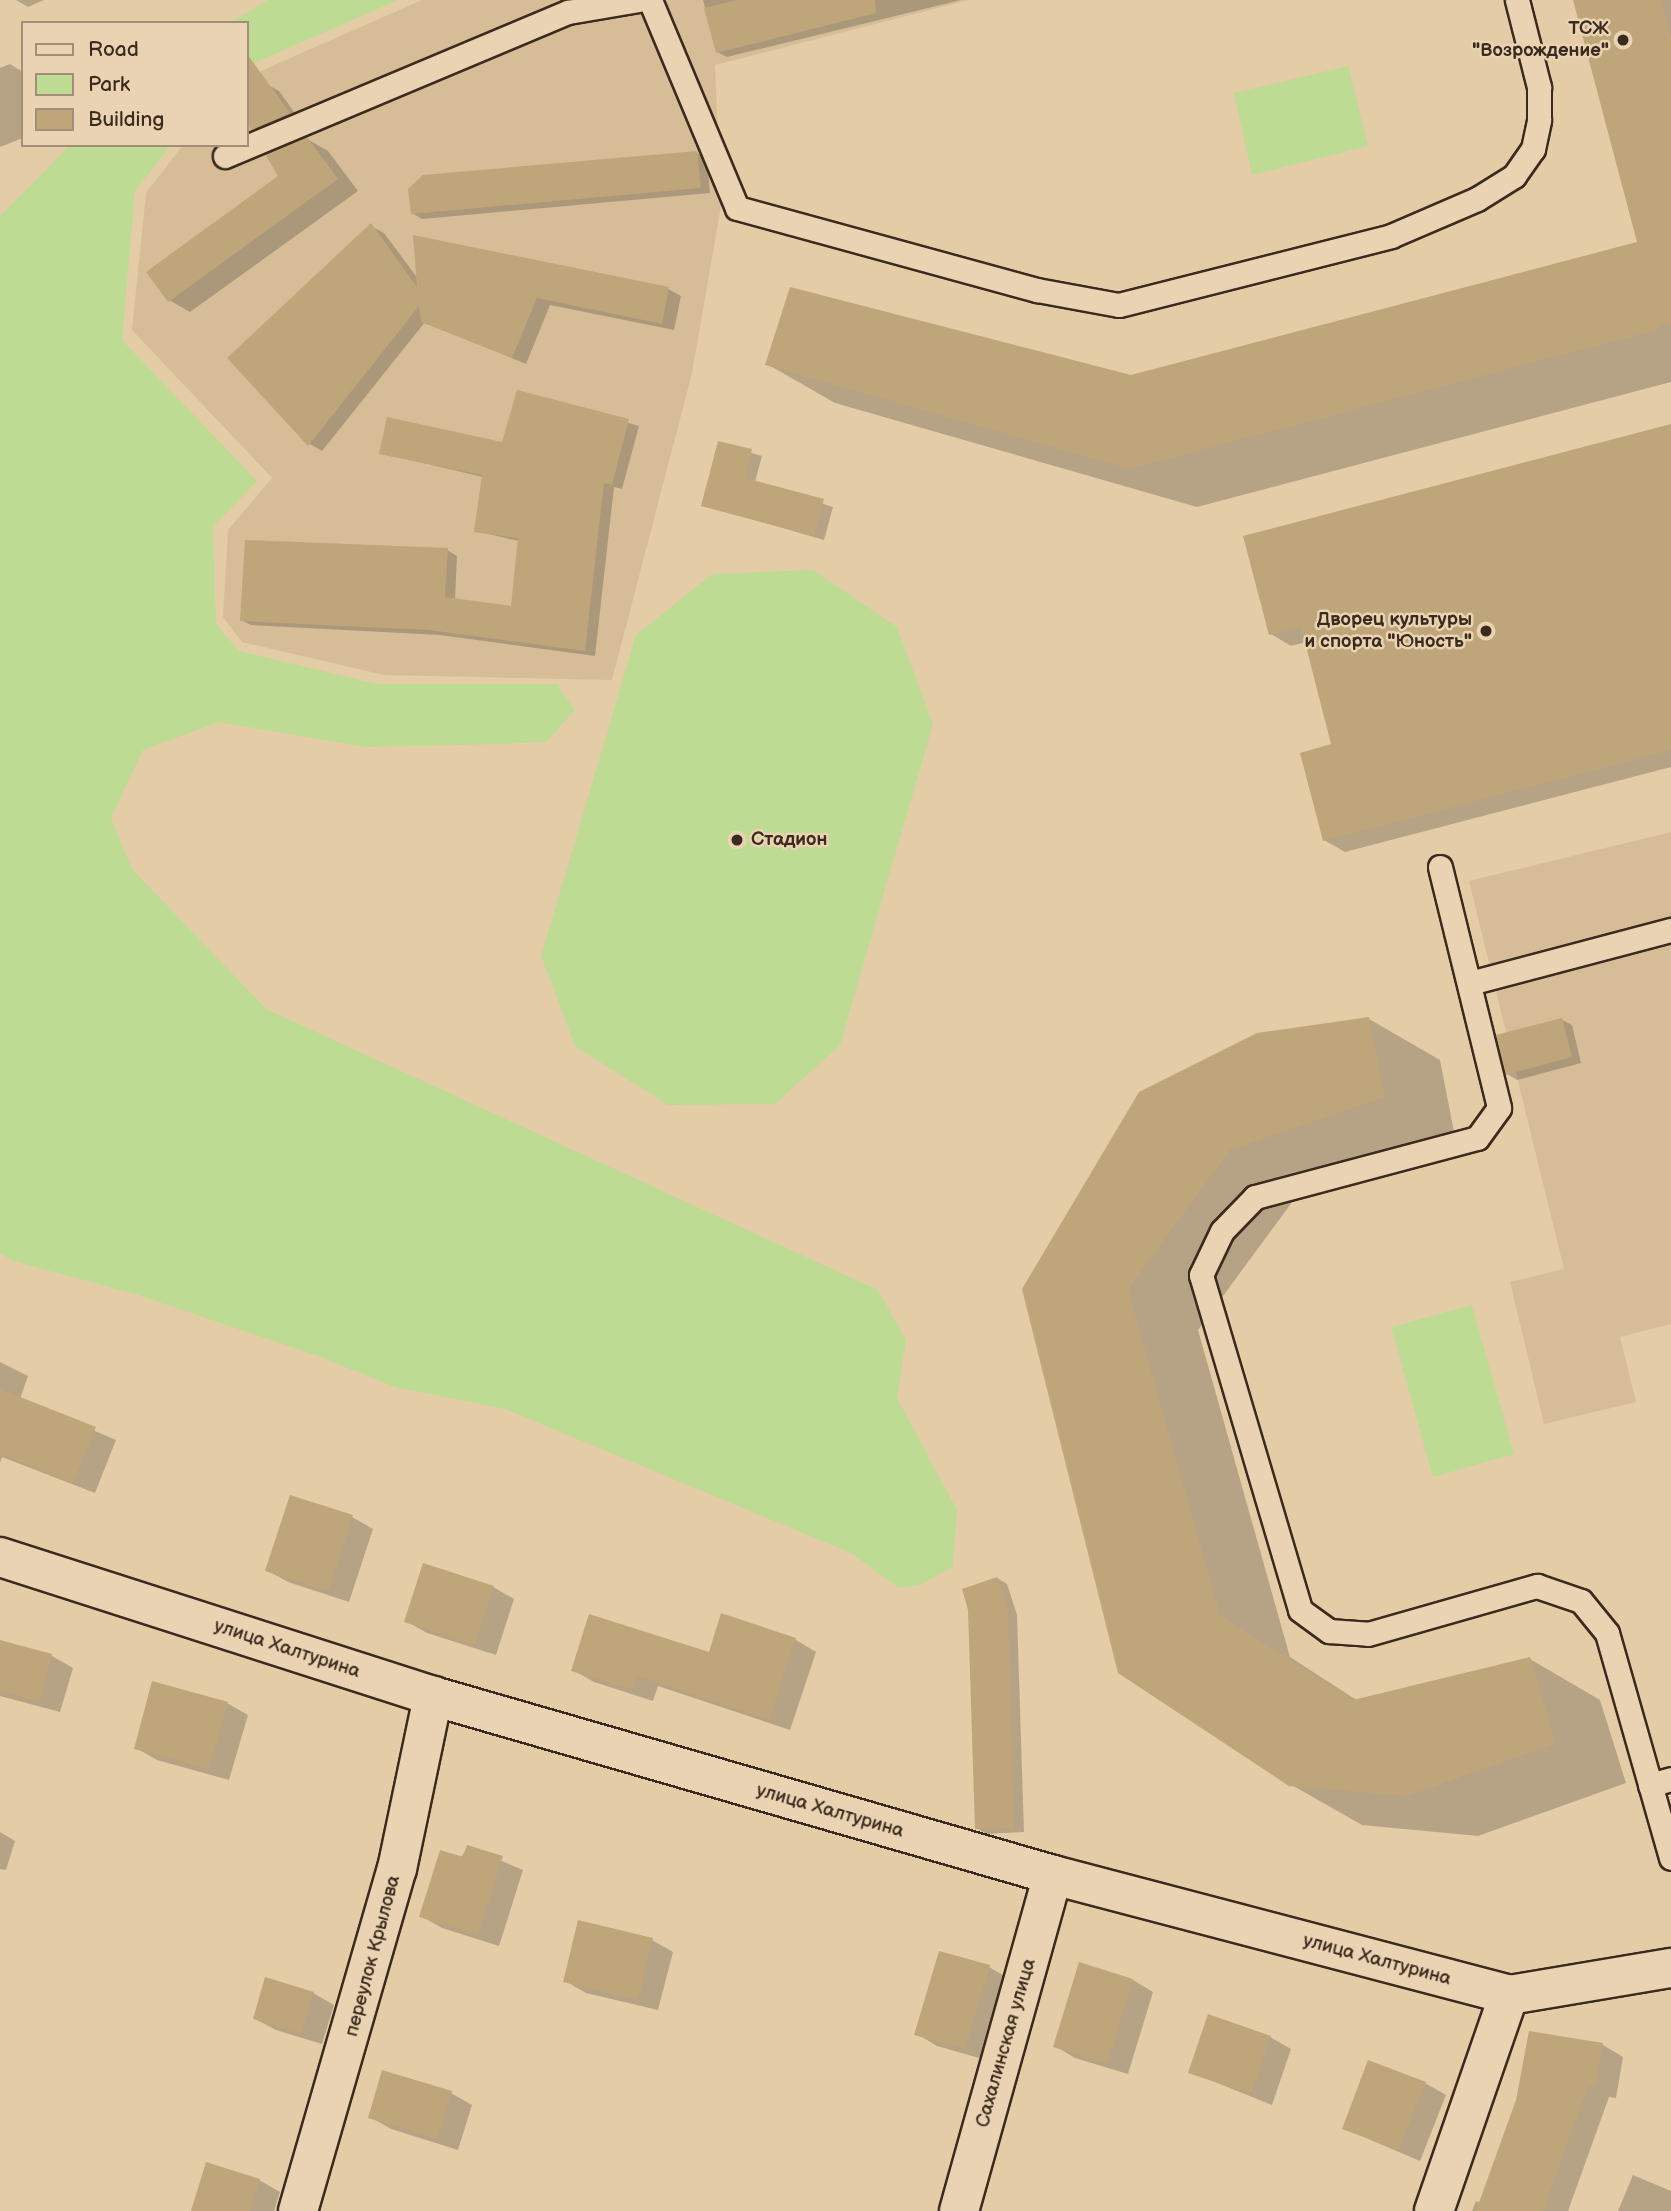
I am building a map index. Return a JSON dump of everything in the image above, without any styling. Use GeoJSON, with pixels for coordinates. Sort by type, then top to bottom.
{"type":"FeatureCollection","features":[{"type":"Feature","properties":{"kind":"street","name":"улица Халтурина"},"geometry":{"type":"LineString","coordinates":[[0,1557],[433,1696],[1053,1875],[1509,1995],[1671,1968]]}},
{"type":"Feature","properties":{"kind":"street","name":"переулок Крылова"},"geometry":{"type":"LineString","coordinates":[[298,2211],[397,1870],[433,1696]]}},
{"type":"Feature","properties":{"kind":"street","name":"Сахалинская улица"},"geometry":{"type":"LineString","coordinates":[[960,2211],[1053,1875]]}},
{"type":"Feature","properties":{"kind":"street"},"geometry":{"type":"LineString","coordinates":[[1434,2211],[1509,1995]]}},
{"type":"Feature","properties":{"kind":"lane"},"geometry":{"type":"LineString","coordinates":[[248,146],[568,12],[638,0]]}},
{"type":"Feature","properties":{"kind":"lane"},"geometry":{"type":"LineString","coordinates":[[650,0],[737,208],[1037,290],[1119,304],[1391,236],[1477,199],[1514,176],[1533,149],[1539,120],[1539,87],[1517,0]]}},
{"type":"Feature","properties":{"kind":"lane"},"geometry":{"type":"LineString","coordinates":[[225,156],[246,147]]}},
{"type":"Feature","properties":{"kind":"lane"},"geometry":{"type":"LineString","coordinates":[[1440,867],[1499,1108],[1477,1138],[1255,1197],[1222,1231],[1201,1275],[1300,1609],[1329,1630],[1368,1634],[1538,1586],[1581,1601],[1607,1633],[1661,1782],[1671,1858]]}},
{"type":"Feature","properties":{"kind":"lane"},"geometry":{"type":"LineString","coordinates":[[1470,983],[1671,930]]}},
{"type":"Feature","properties":{"kind":"shaded area"},"geometry":{"type":"Polygon","coordinates":[[[422,0],[969,0],[715,65],[721,206],[692,373],[612,680],[384,675],[242,642],[223,617],[228,530],[272,478],[132,330],[146,193],[181,147],[248,147],[248,77],[422,0]]]}},
{"type":"Feature","properties":{"kind":"shaded area"},"geometry":{"type":"Polygon","coordinates":[[[1671,832],[1671,1324],[1620,1337],[1636,1402],[1544,1424],[1510,1282],[1564,1269],[1469,881],[1671,832]]]}},
{"type":"Feature","properties":{"kind":"green space"},"geometry":{"type":"Polygon","coordinates":[[[268,0],[398,0],[248,66],[248,21],[232,21],[268,0]]]}},
{"type":"Feature","properties":{"kind":"green space"},"geometry":{"type":"Polygon","coordinates":[[[1348,66],[1368,146],[1252,175],[1234,93],[1348,66]]]}},
{"type":"Feature","properties":{"kind":"green space"},"geometry":{"type":"Polygon","coordinates":[[[68,147],[169,147],[135,191],[122,340],[257,481],[213,527],[216,624],[239,651],[377,684],[557,684],[575,710],[546,742],[503,744],[365,747],[219,722],[143,750],[111,818],[132,869],[266,1009],[878,1290],[906,1340],[897,1398],[957,1510],[953,1566],[921,1585],[899,1588],[851,1553],[505,1409],[395,1387],[318,1356],[135,1294],[13,1261],[0,1253],[0,216],[68,147]]]}},
{"type":"Feature","properties":{"kind":"green space","name":"Стадион"},"geometry":{"type":"Polygon","coordinates":[[[813,570],[897,627],[933,724],[840,1045],[775,1104],[668,1105],[575,1046],[541,956],[636,635],[712,574],[813,570]]]}},
{"type":"Feature","properties":{"kind":"green space"},"geometry":{"type":"Polygon","coordinates":[[[1472,1305],[1514,1454],[1433,1477],[1391,1327],[1472,1305]]]}},
{"type":"Feature","properties":{"kind":"building"},"geometry":{"type":"Polygon","coordinates":[[[737,0],[875,0],[876,13],[716,53],[704,8],[737,0]]]}},
{"type":"Feature","properties":{"kind":"building"},"geometry":{"type":"Polygon","coordinates":[[[1573,0],[1661,0],[1671,38],[1671,323],[1659,325],[1660,329],[1129,469],[765,365],[790,287],[1131,375],[1637,242],[1573,0]]]}},
{"type":"Feature","properties":{"kind":"building"},"geometry":{"type":"Polygon","coordinates":[[[248,55],[290,113],[251,130],[248,124],[248,55]]]}},
{"type":"Feature","properties":{"kind":"building"},"geometry":{"type":"Polygon","coordinates":[[[307,137],[338,179],[168,302],[146,272],[278,176],[265,154],[307,137]]]}},
{"type":"Feature","properties":{"kind":"building"},"geometry":{"type":"Polygon","coordinates":[[[697,151],[701,188],[411,214],[408,189],[423,175],[697,151]]]}},
{"type":"Feature","properties":{"kind":"building"},"geometry":{"type":"Polygon","coordinates":[[[371,223],[417,287],[413,235],[669,287],[662,324],[537,298],[512,358],[421,322],[419,306],[308,446],[227,358],[371,223]]]}},
{"type":"Feature","properties":{"kind":"building"},"geometry":{"type":"Polygon","coordinates":[[[517,390],[629,419],[612,485],[604,483],[585,651],[429,630],[240,621],[245,540],[448,548],[445,597],[511,606],[518,538],[474,532],[482,475],[379,454],[387,417],[502,442],[517,390]]]}},
{"type":"Feature","properties":{"kind":"building","name":"Дворец культуры и спорта \"Юность\""},"geometry":{"type":"Polygon","coordinates":[[[1671,424],[1671,750],[1323,841],[1300,753],[1331,744],[1301,627],[1269,635],[1243,536],[1671,424]]]}},
{"type":"Feature","properties":{"kind":"building"},"geometry":{"type":"Polygon","coordinates":[[[718,441],[752,449],[745,478],[824,499],[814,536],[701,506],[718,441]]]}},
{"type":"Feature","properties":{"kind":"building"},"geometry":{"type":"Polygon","coordinates":[[[1369,1017],[1385,1097],[1230,1150],[1128,1289],[1220,1615],[1353,1700],[1530,1657],[1556,1743],[1407,1796],[1289,1786],[1118,1673],[1022,1289],[1139,1092],[1257,1033],[1369,1017]]]}},
{"type":"Feature","properties":{"kind":"building"},"geometry":{"type":"Polygon","coordinates":[[[1562,1018],[1572,1057],[1505,1075],[1496,1035],[1562,1018]]]}},
{"type":"Feature","properties":{"kind":"building"},"geometry":{"type":"Polygon","coordinates":[[[0,1389],[96,1427],[73,1483],[0,1454],[0,1389]]]}},
{"type":"Feature","properties":{"kind":"building"},"geometry":{"type":"Polygon","coordinates":[[[290,1495],[353,1515],[328,1592],[265,1571],[290,1495]]]}},
{"type":"Feature","properties":{"kind":"building"},"geometry":{"type":"Polygon","coordinates":[[[423,1563],[494,1586],[475,1645],[404,1622],[423,1563]]]}},
{"type":"Feature","properties":{"kind":"building"},"geometry":{"type":"Polygon","coordinates":[[[997,1577],[1008,1608],[1014,1828],[975,1829],[968,1610],[962,1589],[997,1577]]]}},
{"type":"Feature","properties":{"kind":"building"},"geometry":{"type":"Polygon","coordinates":[[[721,1613],[796,1638],[769,1720],[637,1676],[632,1690],[571,1671],[589,1614],[709,1652],[721,1613]]]}},
{"type":"Feature","properties":{"kind":"building"},"geometry":{"type":"Polygon","coordinates":[[[0,1640],[52,1654],[39,1702],[0,1691],[0,1640]]]}},
{"type":"Feature","properties":{"kind":"building"},"geometry":{"type":"Polygon","coordinates":[[[152,1681],[228,1702],[209,1769],[134,1749],[152,1681]]]}},
{"type":"Feature","properties":{"kind":"building"},"geometry":{"type":"Polygon","coordinates":[[[467,1845],[503,1856],[478,1935],[419,1917],[440,1850],[463,1857],[467,1845]]]}},
{"type":"Feature","properties":{"kind":"building"},"geometry":{"type":"Polygon","coordinates":[[[578,1920],[653,1938],[638,2000],[563,1982],[578,1920]]]}},
{"type":"Feature","properties":{"kind":"building"},"geometry":{"type":"Polygon","coordinates":[[[939,1951],[990,1965],[965,2049],[914,2035],[939,1951]]]}},
{"type":"Feature","properties":{"kind":"building"},"geometry":{"type":"Polygon","coordinates":[[[1079,1962],[1133,1979],[1107,2064],[1053,2047],[1079,1962]]]}},
{"type":"Feature","properties":{"kind":"building"},"geometry":{"type":"Polygon","coordinates":[[[265,1977],[314,1992],[301,2034],[253,2019],[265,1977]]]}},
{"type":"Feature","properties":{"kind":"building"},"geometry":{"type":"Polygon","coordinates":[[[1208,2014],[1271,2036],[1251,2094],[1188,2073],[1208,2014]]]}},
{"type":"Feature","properties":{"kind":"building"},"geometry":{"type":"Polygon","coordinates":[[[1529,2031],[1603,2043],[1595,2087],[1588,2086],[1543,2211],[1476,2211],[1516,2100],[1529,2031]]]}},
{"type":"Feature","properties":{"kind":"building"},"geometry":{"type":"Polygon","coordinates":[[[1368,2060],[1426,2082],[1399,2150],[1342,2129],[1368,2060]]]}},
{"type":"Feature","properties":{"kind":"building"},"geometry":{"type":"Polygon","coordinates":[[[382,2070],[452,2091],[437,2139],[368,2118],[382,2070]]]}},
{"type":"Feature","properties":{"kind":"building"},"geometry":{"type":"Polygon","coordinates":[[[206,2162],[260,2179],[250,2211],[191,2211],[206,2162]]]}},
{"type":"Feature","properties":{"kind":"place","name":"ТСЖ \"Возрождение\""},"geometry":{"type":"Point","coordinates":[1623,40]}},
{"type":"Feature","properties":{"kind":"place","name":"Дворец культуры и спорта \"Юность\""},"geometry":{"type":"Point","coordinates":[1486,631]}},
{"type":"Feature","properties":{"kind":"place","name":"Стадион"},"geometry":{"type":"Point","coordinates":[737,840]}}]}
